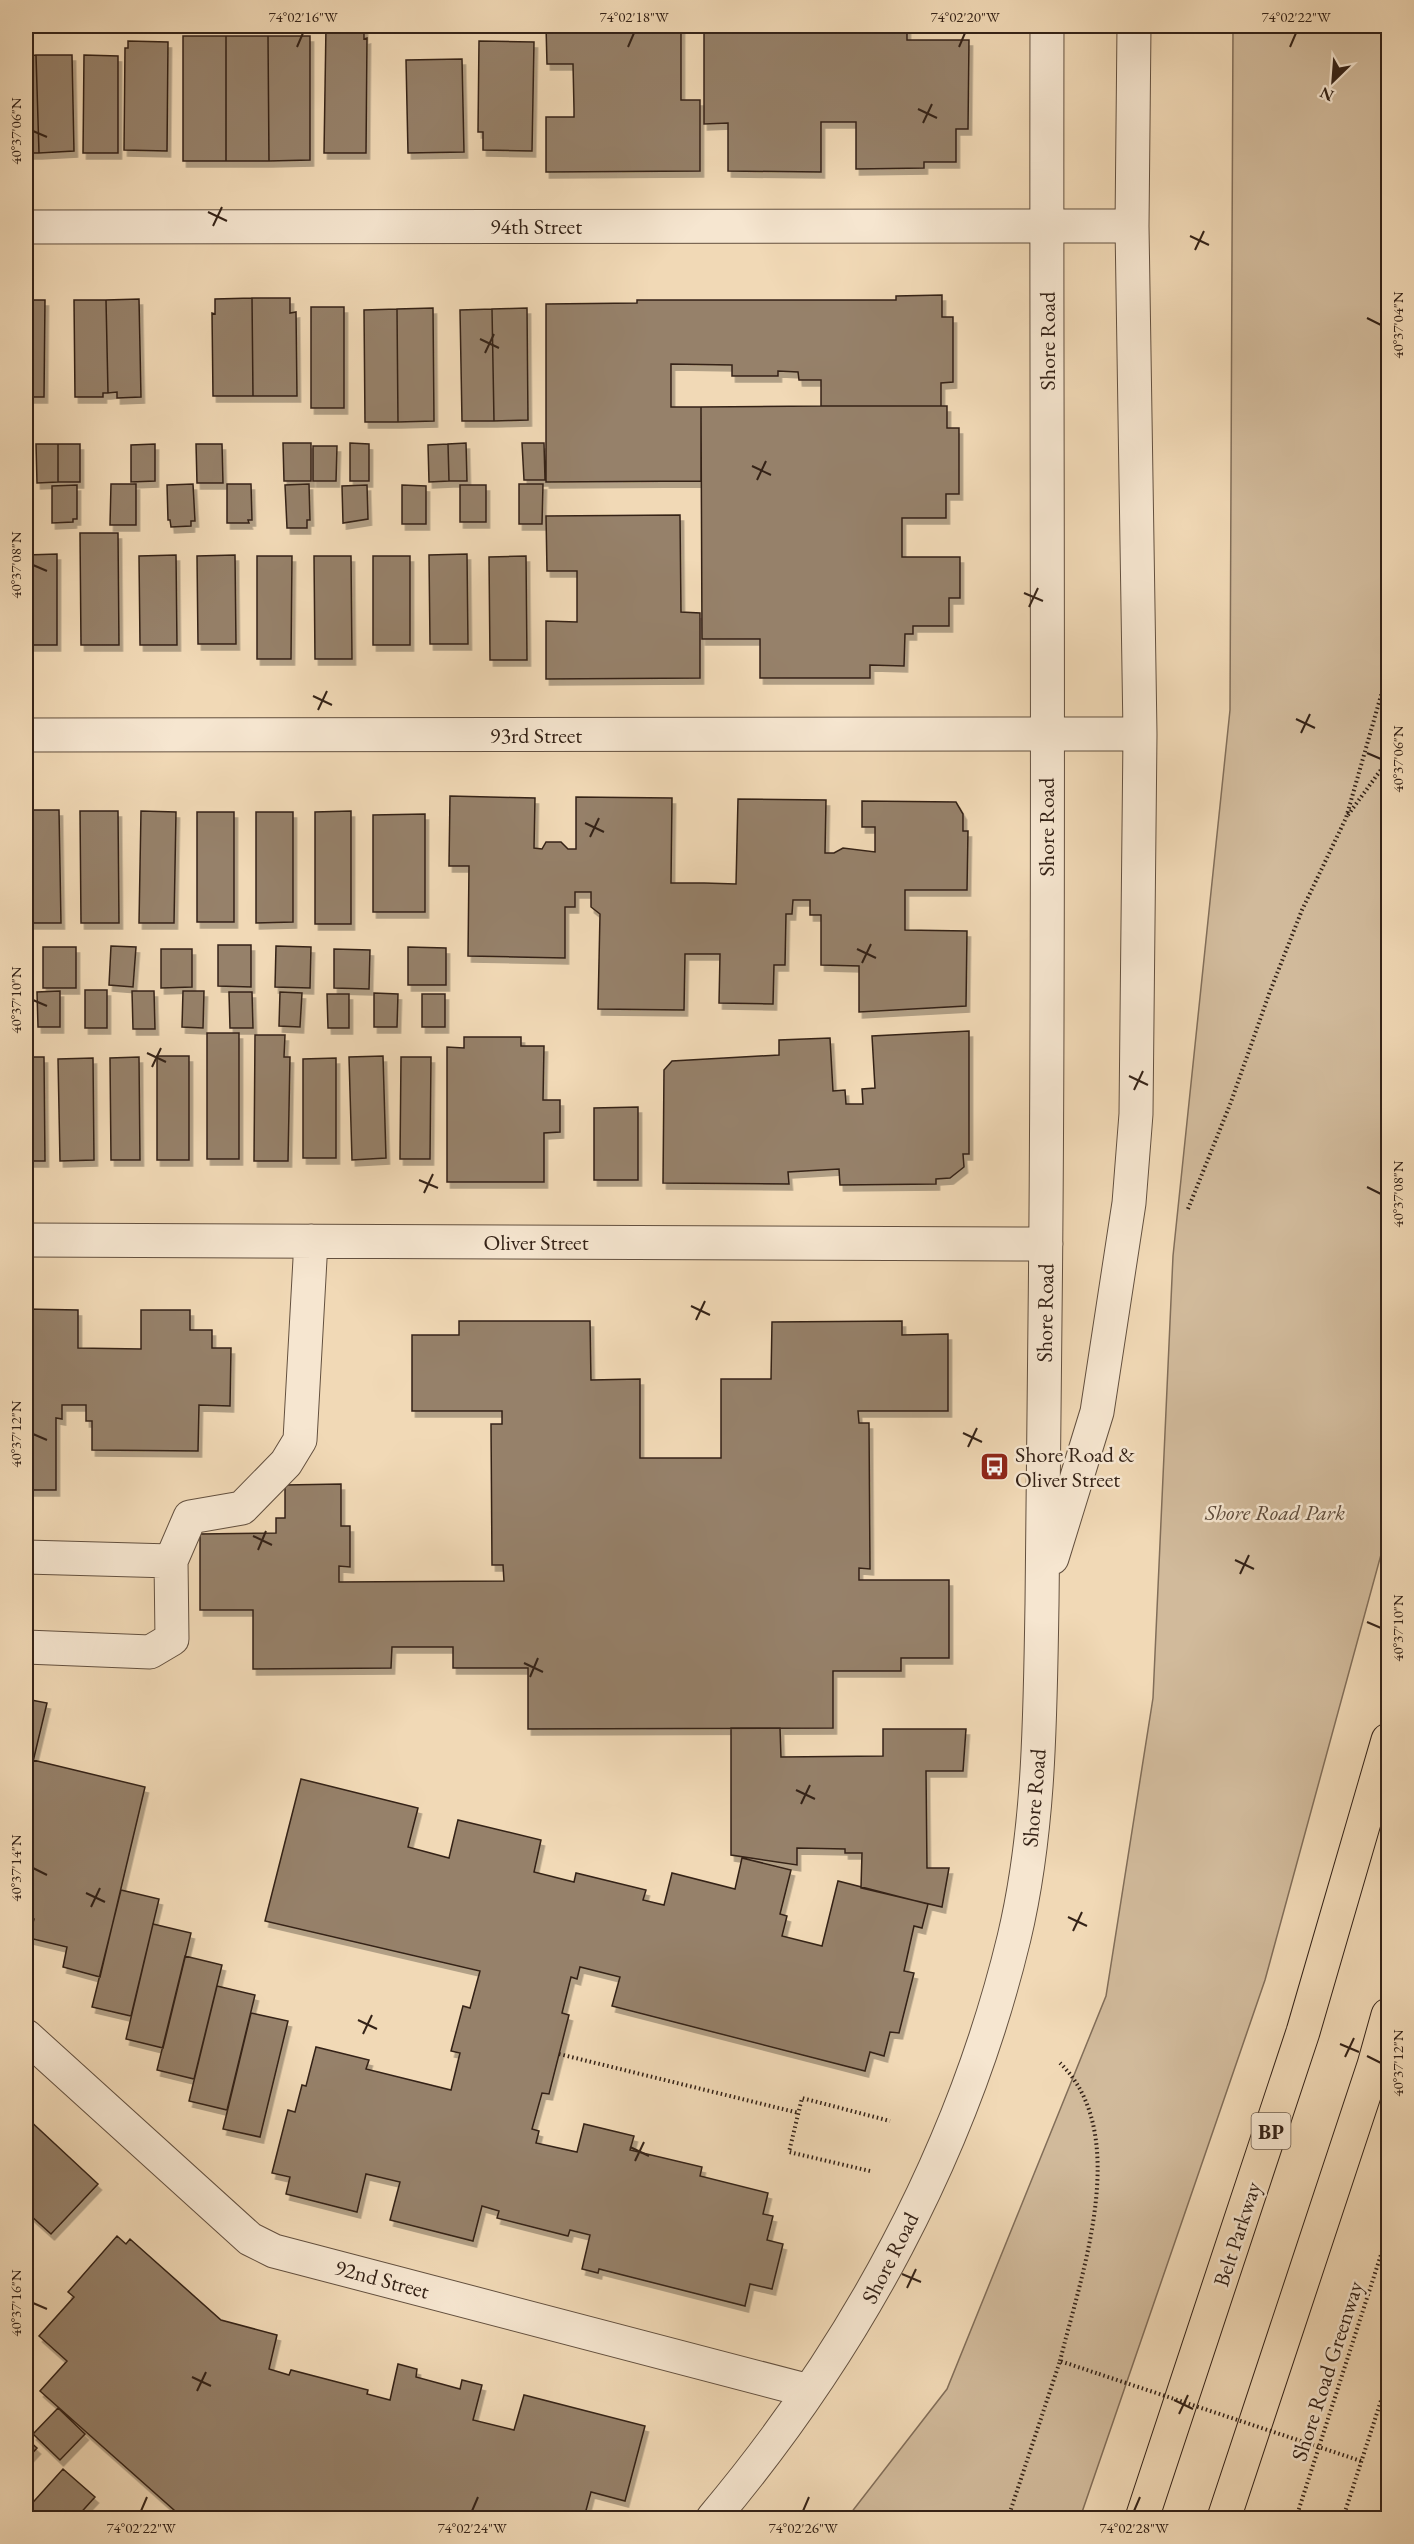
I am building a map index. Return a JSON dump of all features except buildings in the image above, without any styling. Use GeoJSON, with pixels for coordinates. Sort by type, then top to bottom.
{"type":"FeatureCollection","features":[{"type":"Feature","properties":{"kind":"highway","name":"Belt Parkway"},"geometry":{"type":"LineString","coordinates":[[1142,2518],[1303,2032],[1389,1740]]}},
{"type":"Feature","properties":{"kind":"highway"},"geometry":{"type":"LineString","coordinates":[[1224,2518],[1389,2015]]}},
{"type":"Feature","properties":{"kind":"street","name":"Shore Road"},"geometry":{"type":"LineString","coordinates":[[714,2518],[809,2391],[871,2298],[922,2195],[984,2044],[1015,1935],[1031,1846],[1040,1721],[1046,1244],[1047,26]]}},
{"type":"Feature","properties":{"kind":"street"},"geometry":{"type":"LineString","coordinates":[[1042,1592],[1097,1412],[1129,1203],[1136,1114],[1140,734],[1132,226],[1134,26]]}},
{"type":"Feature","properties":{"kind":"street","name":"94th Street"},"geometry":{"type":"LineString","coordinates":[[26,227],[1132,226]]}},
{"type":"Feature","properties":{"kind":"street","name":"93rd Street"},"geometry":{"type":"LineString","coordinates":[[26,735],[1140,734]]}},
{"type":"Feature","properties":{"kind":"street","name":"Oliver Street"},"geometry":{"type":"LineString","coordinates":[[26,1240],[1046,1244]]}},
{"type":"Feature","properties":{"kind":"street"},"geometry":{"type":"LineString","coordinates":[[26,1647],[150,1652],[172,1639],[171,1561],[190,1516],[242,1508],[286,1463],[300,1440],[311,1241]]}},
{"type":"Feature","properties":{"kind":"street"},"geometry":{"type":"LineString","coordinates":[[26,1557],[171,1561]]}},
{"type":"Feature","properties":{"kind":"street","name":"92nd Street"},"geometry":{"type":"LineString","coordinates":[[26,2036],[250,2239],[274,2251],[809,2391]]}},
{"type":"Feature","properties":{"kind":"path"},"geometry":{"type":"LineString","coordinates":[[1188,1209],[1231,1102],[1297,921],[1346,818],[1389,671]]}},
{"type":"Feature","properties":{"kind":"path"},"geometry":{"type":"LineString","coordinates":[[1346,818],[1389,760]]}},
{"type":"Feature","properties":{"kind":"path"},"geometry":{"type":"LineString","coordinates":[[559,2054],[799,2113]]}},
{"type":"Feature","properties":{"kind":"path"},"geometry":{"type":"LineString","coordinates":[[1008,2518],[1060,2361],[1088,2247],[1099,2169],[1092,2120],[1075,2078],[1060,2063]]}},
{"type":"Feature","properties":{"kind":"path"},"geometry":{"type":"LineString","coordinates":[[870,2171],[789,2152],[802,2098],[890,2121]]}},
{"type":"Feature","properties":{"kind":"path","name":"Shore Road Greenway"},"geometry":{"type":"LineString","coordinates":[[1296,2518],[1388,2237]]}},
{"type":"Feature","properties":{"kind":"path"},"geometry":{"type":"LineString","coordinates":[[1060,2361],[1361,2461]]}},
{"type":"Feature","properties":{"kind":"path"},"geometry":{"type":"LineString","coordinates":[[1343,2518],[1389,2379]]}},
{"type":"Feature","properties":{"kind":"green space","name":"Shore Road Park"},"geometry":{"type":"Polygon","coordinates":[[[1233,26],[1388,26],[1388,1529],[1265,1980],[1080,2518],[847,2518],[947,2389],[1106,1996],[1153,1698],[1173,1256],[1230,710],[1233,26]]]}},
{"type":"Feature","properties":{"kind":"place","name":"Shore Road & Oliver Street"},"geometry":{"type":"Point","coordinates":[994,1467]}}]}
